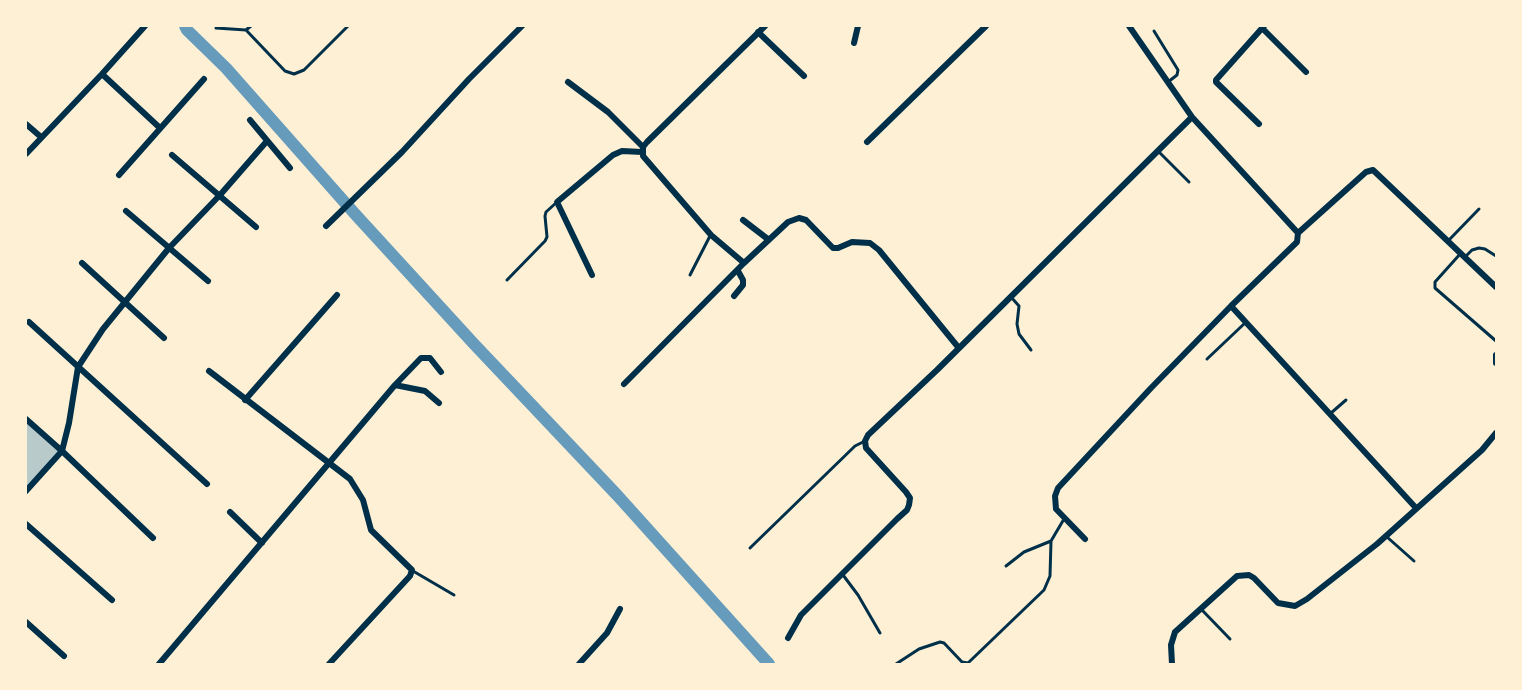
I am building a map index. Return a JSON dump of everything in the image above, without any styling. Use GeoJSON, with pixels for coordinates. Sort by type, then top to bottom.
{"type":"FeatureCollection","features":[{"type":"Feature","properties":{"kind":"street"},"geometry":{"type":"LineString","coordinates":[[26,154],[145,26]]}},
{"type":"Feature","properties":{"kind":"street"},"geometry":{"type":"LineString","coordinates":[[326,226],[402,152],[469,79],[522,26]]}},
{"type":"Feature","properties":{"kind":"street"},"geometry":{"type":"LineString","coordinates":[[592,275],[557,202],[613,155],[622,151],[643,149],[765,26]]}},
{"type":"Feature","properties":{"kind":"street"},"geometry":{"type":"LineString","coordinates":[[854,43],[858,26]]}},
{"type":"Feature","properties":{"kind":"street"},"geometry":{"type":"LineString","coordinates":[[867,142],[986,26]]}},
{"type":"Feature","properties":{"kind":"street"},"geometry":{"type":"LineString","coordinates":[[1129,26],[1192,117],[1298,232]]}},
{"type":"Feature","properties":{"kind":"street"},"geometry":{"type":"LineString","coordinates":[[1259,124],[1216,80],[1263,27],[1306,72]]}},
{"type":"Feature","properties":{"kind":"street"},"geometry":{"type":"LineString","coordinates":[[758,32],[804,76]]}},
{"type":"Feature","properties":{"kind":"street"},"geometry":{"type":"LineString","coordinates":[[102,74],[160,128]]}},
{"type":"Feature","properties":{"kind":"street"},"geometry":{"type":"LineString","coordinates":[[119,175],[204,79]]}},
{"type":"Feature","properties":{"kind":"street"},"geometry":{"type":"LineString","coordinates":[[568,82],[608,112],[643,149],[645,159],[711,235],[744,263]]}},
{"type":"Feature","properties":{"kind":"street"},"geometry":{"type":"LineString","coordinates":[[788,638],[801,615],[907,510],[909,505],[910,498],[906,492],[866,448],[865,441],[868,435],[937,370],[1192,117]]}},
{"type":"Feature","properties":{"kind":"street"},"geometry":{"type":"LineString","coordinates":[[250,120],[290,168]]}},
{"type":"Feature","properties":{"kind":"street"},"geometry":{"type":"LineString","coordinates":[[26,124],[41,137]]}},
{"type":"Feature","properties":{"kind":"street"},"geometry":{"type":"LineString","coordinates":[[26,491],[62,451],[78,367],[102,329],[169,248],[220,195],[267,141]]}},
{"type":"Feature","properties":{"kind":"street"},"geometry":{"type":"LineString","coordinates":[[172,155],[256,227]]}},
{"type":"Feature","properties":{"kind":"street"},"geometry":{"type":"LineString","coordinates":[[1085,539],[1056,509],[1054,503],[1058,488],[1150,388],[1297,242],[1298,232],[1370,170],[1382,177],[1497,287]]}},
{"type":"Feature","properties":{"kind":"street"},"geometry":{"type":"LineString","coordinates":[[126,211],[208,281]]}},
{"type":"Feature","properties":{"kind":"street"},"geometry":{"type":"LineString","coordinates":[[624,384],[744,263],[788,222],[799,218],[806,220],[833,248],[852,242],[870,243],[879,250],[958,347]]}},
{"type":"Feature","properties":{"kind":"street"},"geometry":{"type":"LineString","coordinates":[[744,220],[769,240]]}},
{"type":"Feature","properties":{"kind":"street"},"geometry":{"type":"LineString","coordinates":[[82,263],[164,338]]}},
{"type":"Feature","properties":{"kind":"street"},"geometry":{"type":"LineString","coordinates":[[734,296],[743,285],[738,271]]}},
{"type":"Feature","properties":{"kind":"street"},"geometry":{"type":"LineString","coordinates":[[244,400],[313,325],[337,295]]}},
{"type":"Feature","properties":{"kind":"street"},"geometry":{"type":"LineString","coordinates":[[1231,306],[1416,508]]}},
{"type":"Feature","properties":{"kind":"street"},"geometry":{"type":"LineString","coordinates":[[29,322],[207,484]]}},
{"type":"Feature","properties":{"kind":"street"},"geometry":{"type":"LineString","coordinates":[[1497,355],[1497,363]]}},
{"type":"Feature","properties":{"kind":"street"},"geometry":{"type":"LineString","coordinates":[[159,664],[330,465],[362,423],[421,358],[430,358],[441,372]]}},
{"type":"Feature","properties":{"kind":"street"},"geometry":{"type":"LineString","coordinates":[[208,371],[350,479],[363,500],[371,530],[411,570],[410,576],[329,664]]}},
{"type":"Feature","properties":{"kind":"street"},"geometry":{"type":"LineString","coordinates":[[395,385],[425,391],[439,403]]}},
{"type":"Feature","properties":{"kind":"street"},"geometry":{"type":"LineString","coordinates":[[26,419],[153,538]]}},
{"type":"Feature","properties":{"kind":"street"},"geometry":{"type":"LineString","coordinates":[[1172,664],[1171,645],[1174,632],[1237,576],[1254,578],[1278,603],[1295,606],[1354,564],[1475,457],[1497,433]]}},
{"type":"Feature","properties":{"kind":"street"},"geometry":{"type":"LineString","coordinates":[[230,512],[262,543]]}},
{"type":"Feature","properties":{"kind":"street"},"geometry":{"type":"LineString","coordinates":[[26,524],[112,600]]}},
{"type":"Feature","properties":{"kind":"street"},"geometry":{"type":"LineString","coordinates":[[579,664],[607,633],[620,609]]}},
{"type":"Feature","properties":{"kind":"street"},"geometry":{"type":"LineString","coordinates":[[26,622],[64,656]]}},
{"type":"Feature","properties":{"kind":"lane"},"geometry":{"type":"LineString","coordinates":[[216,28],[246,30],[251,26]]}},
{"type":"Feature","properties":{"kind":"lane"},"geometry":{"type":"LineString","coordinates":[[246,30],[285,71],[294,74],[303,70],[348,26]]}},
{"type":"Feature","properties":{"kind":"lane"},"geometry":{"type":"LineString","coordinates":[[1154,31],[1178,70],[1177,75],[1168,82]]}},
{"type":"Feature","properties":{"kind":"lane"},"geometry":{"type":"LineString","coordinates":[[1158,151],[1190,182]]}},
{"type":"Feature","properties":{"kind":"lane"},"geometry":{"type":"LineString","coordinates":[[507,280],[545,241],[547,237],[546,212],[557,202]]}},
{"type":"Feature","properties":{"kind":"lane"},"geometry":{"type":"LineString","coordinates":[[1449,241],[1479,209]]}},
{"type":"Feature","properties":{"kind":"lane"},"geometry":{"type":"LineString","coordinates":[[690,275],[711,235]]}},
{"type":"Feature","properties":{"kind":"lane"},"geometry":{"type":"LineString","coordinates":[[1497,256],[1485,249],[1472,250],[1463,255],[1435,282],[1435,288],[1497,341]]}},
{"type":"Feature","properties":{"kind":"lane"},"geometry":{"type":"LineString","coordinates":[[1010,296],[1019,306],[1017,324],[1019,334],[1030,350]]}},
{"type":"Feature","properties":{"kind":"lane"},"geometry":{"type":"LineString","coordinates":[[1207,359],[1245,322]]}},
{"type":"Feature","properties":{"kind":"lane"},"geometry":{"type":"LineString","coordinates":[[1329,414],[1346,400]]}},
{"type":"Feature","properties":{"kind":"lane"},"geometry":{"type":"LineString","coordinates":[[750,548],[855,446],[865,441]]}},
{"type":"Feature","properties":{"kind":"lane"},"geometry":{"type":"LineString","coordinates":[[896,664],[919,649],[940,642],[944,643],[962,662],[968,663],[1044,590],[1050,576],[1051,541],[1065,518]]}},
{"type":"Feature","properties":{"kind":"lane"},"geometry":{"type":"LineString","coordinates":[[1385,536],[1414,561]]}},
{"type":"Feature","properties":{"kind":"lane"},"geometry":{"type":"LineString","coordinates":[[1006,566],[1024,552],[1051,541]]}},
{"type":"Feature","properties":{"kind":"lane"},"geometry":{"type":"LineString","coordinates":[[411,570],[454,595]]}},
{"type":"Feature","properties":{"kind":"lane"},"geometry":{"type":"LineString","coordinates":[[842,574],[858,595],[880,633]]}},
{"type":"Feature","properties":{"kind":"lane"},"geometry":{"type":"LineString","coordinates":[[1201,608],[1230,639]]}},
{"type":"Feature","properties":{"kind":"shaded area"},"geometry":{"type":"Polygon","coordinates":[[[26,419],[62,451],[26,491],[26,419]]]}},
{"type":"Feature","properties":{"kind":"waterway"},"geometry":{"type":"LineString","coordinates":[[185,26],[226,68],[474,344],[617,495],[769,664]]}}]}
